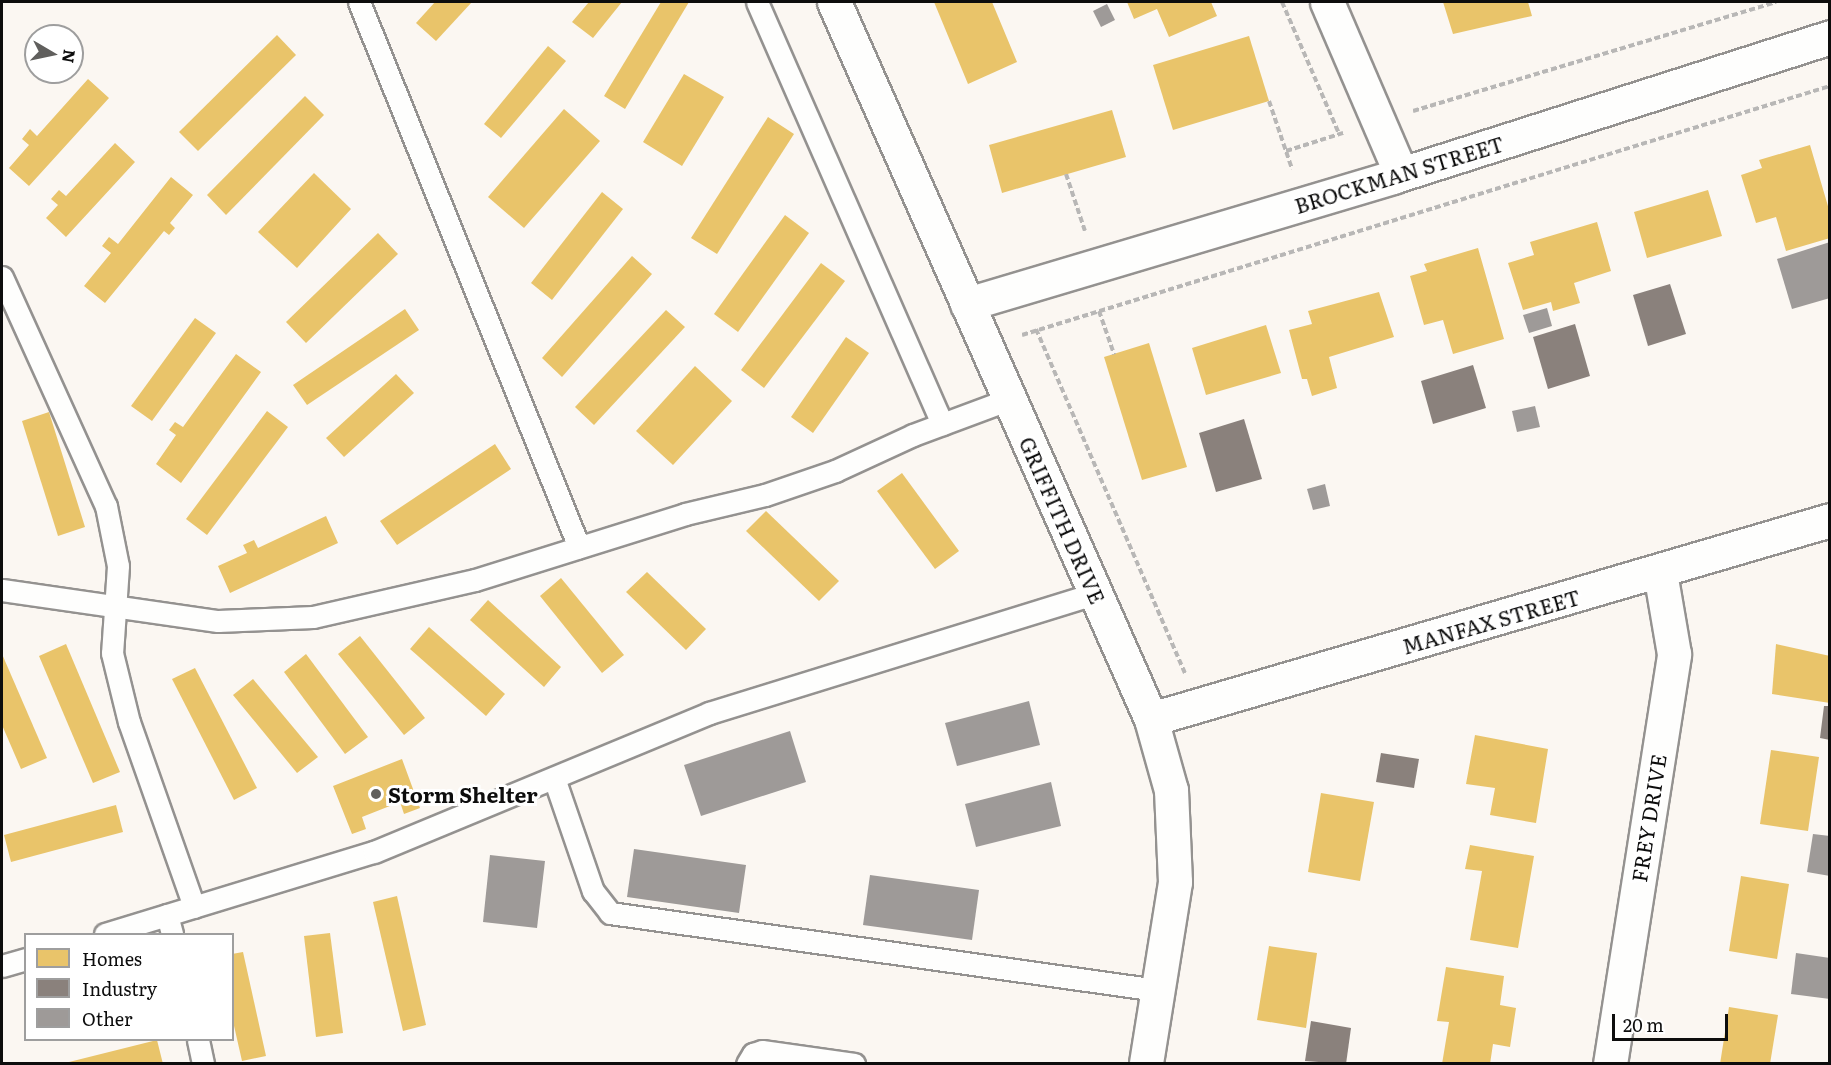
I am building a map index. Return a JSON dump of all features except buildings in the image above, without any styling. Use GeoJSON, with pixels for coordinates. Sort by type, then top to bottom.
{"type":"FeatureCollection","features":[{"type":"Feature","properties":{"kind":"street","name":"GRIFFITH DRIVE"},"geometry":{"type":"LineString","coordinates":[[834,2],[1151,719],[1171,790],[1175,882],[1146,1064]]}},
{"type":"Feature","properties":{"kind":"street"},"geometry":{"type":"LineString","coordinates":[[1327,2],[1401,174]]}},
{"type":"Feature","properties":{"kind":"street","name":"BROCKMAN STREET"},"geometry":{"type":"LineString","coordinates":[[968,304],[1401,174],[1830,37]]}},
{"type":"Feature","properties":{"kind":"street","name":"MANFAX STREET"},"geometry":{"type":"LineString","coordinates":[[1151,719],[1659,572],[1830,520]]}},
{"type":"Feature","properties":{"kind":"street","name":"FREY DRIVE"},"geometry":{"type":"LineString","coordinates":[[1610,1064],[1674,654],[1659,572]]}},
{"type":"Feature","properties":{"kind":"lane"},"geometry":{"type":"LineString","coordinates":[[359,2],[579,548]]}},
{"type":"Feature","properties":{"kind":"lane"},"geometry":{"type":"LineString","coordinates":[[757,2],[942,424]]}},
{"type":"Feature","properties":{"kind":"lane"},"geometry":{"type":"LineString","coordinates":[[2,278],[106,506],[118,566],[112,653],[129,722],[194,907]]}},
{"type":"Feature","properties":{"kind":"lane"},"geometry":{"type":"LineString","coordinates":[[2,590],[218,621],[313,617],[475,580],[775,492],[835,471],[942,424],[1010,399]]}},
{"type":"Feature","properties":{"kind":"lane"},"geometry":{"type":"LineString","coordinates":[[112,933],[170,925],[194,907],[374,852],[709,713],[1096,593]]}},
{"type":"Feature","properties":{"kind":"lane"},"geometry":{"type":"LineString","coordinates":[[554,778],[593,891],[610,913],[1157,990]]}},
{"type":"Feature","properties":{"kind":"lane"},"geometry":{"type":"LineString","coordinates":[[2,966],[24,960]]}},
{"type":"Feature","properties":{"kind":"lane"},"geometry":{"type":"LineString","coordinates":[[198,1041],[203,1064]]}},
{"type":"Feature","properties":{"kind":"lane"},"geometry":{"type":"LineString","coordinates":[[747,1064],[753,1054],[762,1051],[854,1064]]}},
{"type":"Feature","properties":{"kind":"path"},"geometry":{"type":"LineString","coordinates":[[1282,2],[1339,134]]}},
{"type":"Feature","properties":{"kind":"path"},"geometry":{"type":"LineString","coordinates":[[1286,151],[1776,2]]}},
{"type":"Feature","properties":{"kind":"path"},"geometry":{"type":"LineString","coordinates":[[988,350],[1036,329],[1830,86]]}},
{"type":"Feature","properties":{"kind":"path"},"geometry":{"type":"LineString","coordinates":[[1269,101],[1302,204]]}},
{"type":"Feature","properties":{"kind":"path"},"geometry":{"type":"LineString","coordinates":[[1066,174],[1096,265]]}},
{"type":"Feature","properties":{"kind":"path"},"geometry":{"type":"LineString","coordinates":[[1099,311],[1114,354]]}},
{"type":"Feature","properties":{"kind":"path"},"geometry":{"type":"LineString","coordinates":[[1036,329],[1200,705]]}},
{"type":"Feature","properties":{"kind":"place","name":"Storm Shelter"},"geometry":{"type":"Point","coordinates":[376,794]}}]}
